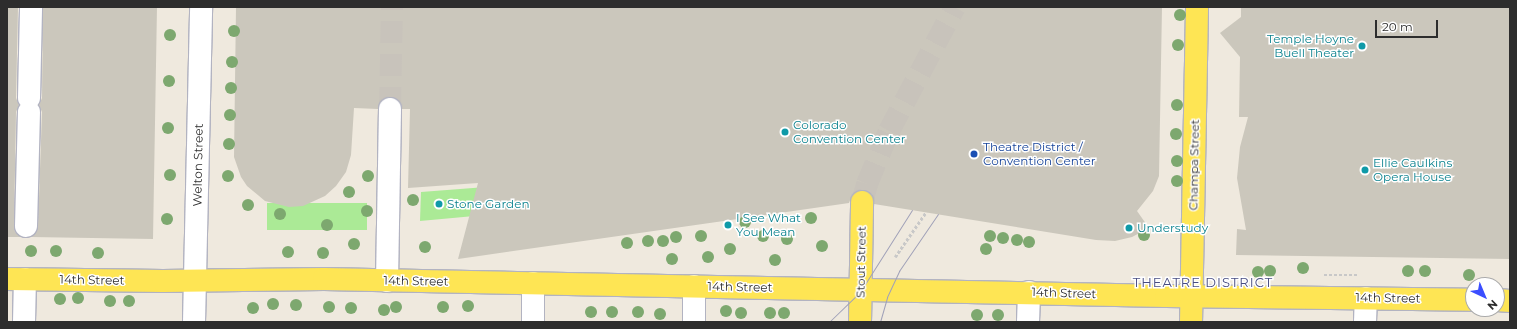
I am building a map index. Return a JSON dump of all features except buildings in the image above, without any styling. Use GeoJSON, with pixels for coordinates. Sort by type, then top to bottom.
{"type":"FeatureCollection","features":[{"type":"Feature","properties":{"kind":"main road","name":"Champa Street"},"geometry":{"type":"LineString","coordinates":[[1191,322],[1193,296],[1197,7]]}},
{"type":"Feature","properties":{"kind":"main road","name":"Stout Street"},"geometry":{"type":"LineString","coordinates":[[860,322],[862,202]]}},
{"type":"Feature","properties":{"kind":"main road","name":"14th Street"},"geometry":{"type":"LineString","coordinates":[[16,279],[533,283],[1465,300]]}},
{"type":"Feature","properties":{"kind":"street"},"geometry":{"type":"LineString","coordinates":[[26,226],[31,7]]}},
{"type":"Feature","properties":{"kind":"street","name":"Welton Street"},"geometry":{"type":"LineString","coordinates":[[194,322],[201,7]]}},
{"type":"Feature","properties":{"kind":"street"},"geometry":{"type":"LineString","coordinates":[[386,281],[390,109]]}},
{"type":"Feature","properties":{"kind":"street"},"geometry":{"type":"LineString","coordinates":[[16,279],[24,322]]}},
{"type":"Feature","properties":{"kind":"street"},"geometry":{"type":"LineString","coordinates":[[533,283],[533,322]]}},
{"type":"Feature","properties":{"kind":"street"},"geometry":{"type":"LineString","coordinates":[[694,286],[694,322]]}},
{"type":"Feature","properties":{"kind":"street"},"geometry":{"type":"LineString","coordinates":[[1028,322],[1029,292]]}},
{"type":"Feature","properties":{"kind":"street"},"geometry":{"type":"LineString","coordinates":[[1365,322],[1366,298]]}},
{"type":"Feature","properties":{"kind":"path"},"geometry":{"type":"LineString","coordinates":[[895,257],[926,212]]}},
{"type":"Feature","properties":{"kind":"green space"},"geometry":{"type":"Polygon","coordinates":[[[499,186],[496,214],[420,221],[421,192],[499,186]]]}},
{"type":"Feature","properties":{"kind":"green space"},"geometry":{"type":"Polygon","coordinates":[[[267,203],[367,203],[367,230],[267,230],[267,203]]]}},
{"type":"Feature","properties":{"kind":"tunnel"},"geometry":{"type":"LineString","coordinates":[[390,109],[392,7]]}},
{"type":"Feature","properties":{"kind":"tunnel"},"geometry":{"type":"LineString","coordinates":[[862,202],[867,184],[889,131],[955,7]]}},
{"type":"Feature","properties":{"kind":"tram line"},"geometry":{"type":"LineString","coordinates":[[829,322],[860,292],[912,210]]}},
{"type":"Feature","properties":{"kind":"tram line"},"geometry":{"type":"LineString","coordinates":[[880,322],[887,297],[899,271],[938,214]]}},
{"type":"Feature","properties":{"kind":"place","name":"Temple Hoyne Buell Theater"},"geometry":{"type":"Point","coordinates":[1362,46]}},
{"type":"Feature","properties":{"kind":"place","name":"Colorado Convention Center"},"geometry":{"type":"Point","coordinates":[785,132]}},
{"type":"Feature","properties":{"kind":"place","name":"Theatre District / Convention Center"},"geometry":{"type":"Point","coordinates":[974,154]}},
{"type":"Feature","properties":{"kind":"place","name":"Ellie Caulkins Opera House"},"geometry":{"type":"Point","coordinates":[1365,170]}},
{"type":"Feature","properties":{"kind":"place","name":"Stone Garden"},"geometry":{"type":"Point","coordinates":[439,204]}},
{"type":"Feature","properties":{"kind":"place","name":"I See What You Mean"},"geometry":{"type":"Point","coordinates":[728,225]}},
{"type":"Feature","properties":{"kind":"place","name":"Understudy"},"geometry":{"type":"Point","coordinates":[1129,228]}},
{"type":"Feature","properties":{"kind":"district","name":"THEATRE DISTRICT"},"geometry":{"type":"Point","coordinates":[1203,282]}}]}
